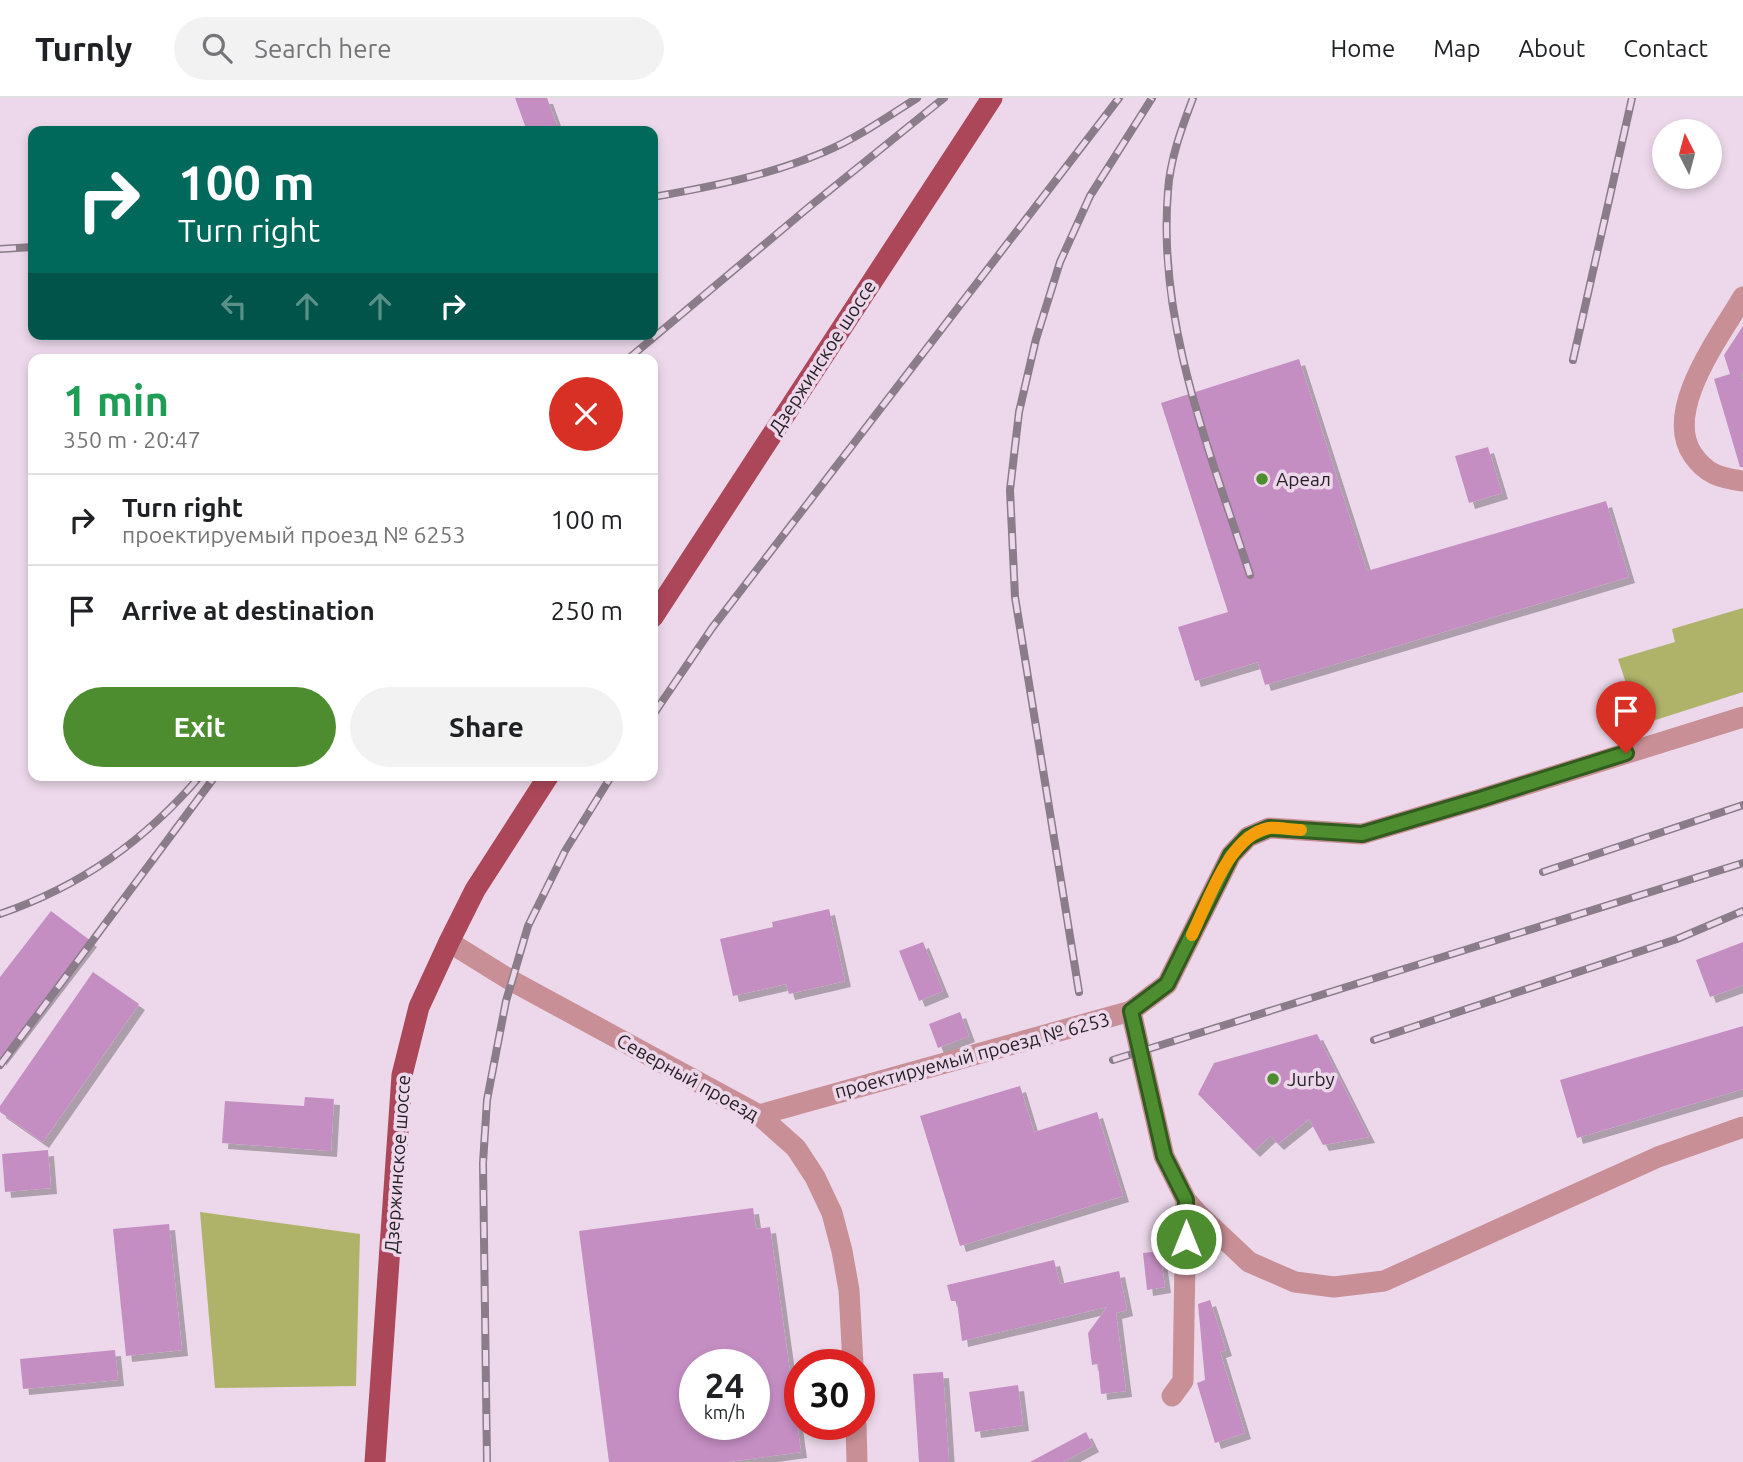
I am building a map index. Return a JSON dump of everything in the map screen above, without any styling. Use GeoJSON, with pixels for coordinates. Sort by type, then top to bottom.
{"type":"FeatureCollection","features":[{"type":"Feature","properties":{"kind":"main road","name":"Дзержинское шоссе"},"geometry":{"type":"LineString","coordinates":[[658,609],[992,98]]}},
{"type":"Feature","properties":{"kind":"main road","name":"Дзержинское шоссе"},"geometry":{"type":"LineString","coordinates":[[375,1462],[402,1075],[419,1007],[449,942],[475,890],[545,781]]}},
{"type":"Feature","properties":{"kind":"street"},"geometry":{"type":"LineString","coordinates":[[1743,298],[1690,392],[1684,414],[1684,433],[1689,450],[1702,468],[1724,478],[1743,481]]}},
{"type":"Feature","properties":{"kind":"street","name":"проектируемый проезд № 6253"},"geometry":{"type":"LineString","coordinates":[[759,1115],[1131,1011],[1167,984],[1231,855],[1248,837],[1269,828],[1362,834],[1743,717]]}},
{"type":"Feature","properties":{"kind":"street","name":"Северный проезд"},"geometry":{"type":"LineString","coordinates":[[449,942],[512,981],[759,1115],[796,1148],[815,1177],[832,1213],[849,1290],[852,1349]]}},
{"type":"Feature","properties":{"kind":"street"},"geometry":{"type":"LineString","coordinates":[[1131,1011],[1164,1156],[1186,1200],[1249,1262],[1295,1283],[1334,1287],[1384,1281],[1658,1157],[1743,1127]]}},
{"type":"Feature","properties":{"kind":"street"},"geometry":{"type":"LineString","coordinates":[[1172,1396],[1184,1381],[1186,1200]]}},
{"type":"Feature","properties":{"kind":"street"},"geometry":{"type":"LineString","coordinates":[[856,1440],[857,1462]]}},
{"type":"Feature","properties":{"kind":"green space"},"geometry":{"type":"Polygon","coordinates":[[[1743,608],[1743,692],[1640,725],[1618,659],[1675,642],[1672,629],[1743,608]]]}},
{"type":"Feature","properties":{"kind":"green space"},"geometry":{"type":"Polygon","coordinates":[[[200,1212],[360,1234],[356,1386],[215,1388],[200,1212]]]}},
{"type":"Feature","properties":{"kind":"building"},"geometry":{"type":"Polygon","coordinates":[[[515,98],[547,98],[557,126],[525,126],[515,98]]]}},
{"type":"Feature","properties":{"kind":"building"},"geometry":{"type":"Polygon","coordinates":[[[1743,326],[1743,467],[1740,467],[1714,379],[1730,374],[1724,355],[1743,326]]]}},
{"type":"Feature","properties":{"kind":"building"},"geometry":{"type":"Polygon","coordinates":[[[1299,359],[1367,571],[1606,501],[1629,577],[1265,685],[1258,662],[1195,681],[1178,627],[1228,612],[1161,403],[1299,359]]]}},
{"type":"Feature","properties":{"kind":"building"},"geometry":{"type":"Polygon","coordinates":[[[1488,447],[1502,493],[1469,503],[1455,456],[1488,447]]]}},
{"type":"Feature","properties":{"kind":"building"},"geometry":{"type":"Polygon","coordinates":[[[829,909],[845,981],[789,994],[786,984],[733,996],[720,939],[773,927],[772,922],[829,909]]]}},
{"type":"Feature","properties":{"kind":"building"},"geometry":{"type":"Polygon","coordinates":[[[51,911],[91,941],[0,1060],[0,977],[51,911]]]}},
{"type":"Feature","properties":{"kind":"building"},"geometry":{"type":"Polygon","coordinates":[[[923,942],[943,991],[919,1001],[899,951],[923,942]]]}},
{"type":"Feature","properties":{"kind":"building"},"geometry":{"type":"Polygon","coordinates":[[[1743,942],[1743,985],[1710,997],[1696,960],[1743,942]]]}},
{"type":"Feature","properties":{"kind":"building"},"geometry":{"type":"Polygon","coordinates":[[[93,972],[139,1004],[43,1142],[0,1112],[0,1106],[93,972]]]}},
{"type":"Feature","properties":{"kind":"building"},"geometry":{"type":"Polygon","coordinates":[[[960,1012],[969,1036],[938,1048],[929,1024],[960,1012]]]}},
{"type":"Feature","properties":{"kind":"building"},"geometry":{"type":"Polygon","coordinates":[[[1743,1026],[1743,1089],[1577,1138],[1560,1080],[1743,1026]]]}},
{"type":"Feature","properties":{"kind":"building","name":"Jurby"},"geometry":{"type":"Polygon","coordinates":[[[1317,1034],[1369,1137],[1323,1145],[1309,1119],[1278,1144],[1270,1136],[1254,1151],[1198,1094],[1214,1063],[1317,1034]]]}},
{"type":"Feature","properties":{"kind":"building"},"geometry":{"type":"Polygon","coordinates":[[[1020,1086],[1034,1132],[1097,1112],[1123,1196],[960,1246],[920,1116],[1020,1086]]]}},
{"type":"Feature","properties":{"kind":"building"},"geometry":{"type":"Polygon","coordinates":[[[305,1097],[334,1099],[331,1151],[222,1143],[225,1101],[304,1106],[305,1097]]]}},
{"type":"Feature","properties":{"kind":"building"},"geometry":{"type":"Polygon","coordinates":[[[48,1150],[51,1188],[5,1192],[2,1154],[48,1150]]]}},
{"type":"Feature","properties":{"kind":"building"},"geometry":{"type":"Polygon","coordinates":[[[753,1208],[756,1229],[770,1227],[787,1349],[784,1349],[784,1440],[799,1440],[801,1452],[728,1462],[609,1462],[579,1231],[753,1208]]]}},
{"type":"Feature","properties":{"kind":"building"},"geometry":{"type":"Polygon","coordinates":[[[169,1224],[182,1350],[126,1356],[113,1229],[169,1224]]]}},
{"type":"Feature","properties":{"kind":"building"},"geometry":{"type":"Polygon","coordinates":[[[1160,1251],[1165,1287],[1147,1290],[1143,1253],[1160,1251]]]}},
{"type":"Feature","properties":{"kind":"building"},"geometry":{"type":"Polygon","coordinates":[[[1054,1260],[1060,1284],[1119,1271],[1127,1310],[1116,1313],[1126,1391],[1101,1394],[1098,1364],[1092,1365],[1088,1333],[1107,1307],[962,1341],[957,1301],[951,1301],[947,1285],[1054,1260]]]}},
{"type":"Feature","properties":{"kind":"building"},"geometry":{"type":"Polygon","coordinates":[[[1210,1300],[1226,1350],[1220,1352],[1245,1433],[1215,1443],[1197,1383],[1205,1380],[1198,1304],[1210,1300]]]}},
{"type":"Feature","properties":{"kind":"building"},"geometry":{"type":"Polygon","coordinates":[[[115,1350],[118,1380],[23,1389],[20,1359],[115,1350]]]}},
{"type":"Feature","properties":{"kind":"building"},"geometry":{"type":"Polygon","coordinates":[[[943,1372],[949,1462],[919,1462],[913,1374],[943,1372]]]}},
{"type":"Feature","properties":{"kind":"building"},"geometry":{"type":"Polygon","coordinates":[[[1018,1385],[1023,1425],[975,1432],[969,1392],[1018,1385]]]}},
{"type":"Feature","properties":{"kind":"building"},"geometry":{"type":"Polygon","coordinates":[[[1086,1432],[1093,1446],[1063,1462],[1030,1462],[1086,1432]]]}},
{"type":"Feature","properties":{"kind":"railway"},"geometry":{"type":"LineString","coordinates":[[658,196],[740,179],[803,160],[872,127],[917,98]]}},
{"type":"Feature","properties":{"kind":"railway"},"geometry":{"type":"LineString","coordinates":[[658,334],[944,98]]}},
{"type":"Feature","properties":{"kind":"railway"},"geometry":{"type":"LineString","coordinates":[[658,708],[712,628],[1119,98]]}},
{"type":"Feature","properties":{"kind":"railway"},"geometry":{"type":"LineString","coordinates":[[1079,992],[1015,597],[1010,490],[1019,412],[1036,339],[1060,262],[1090,196],[1152,98]]}},
{"type":"Feature","properties":{"kind":"railway"},"geometry":{"type":"LineString","coordinates":[[1193,98],[1177,143],[1169,179],[1167,241],[1171,290],[1190,386],[1250,575]]}},
{"type":"Feature","properties":{"kind":"railway"},"geometry":{"type":"LineString","coordinates":[[1573,360],[1632,98]]}},
{"type":"Feature","properties":{"kind":"railway"},"geometry":{"type":"LineString","coordinates":[[0,249],[28,247]]}},
{"type":"Feature","properties":{"kind":"railway"},"geometry":{"type":"LineString","coordinates":[[634,354],[651,340]]}},
{"type":"Feature","properties":{"kind":"railway"},"geometry":{"type":"LineString","coordinates":[[0,914],[58,890],[110,859],[157,821],[196,781]]}},
{"type":"Feature","properties":{"kind":"railway"},"geometry":{"type":"LineString","coordinates":[[0,1065],[212,781]]}},
{"type":"Feature","properties":{"kind":"railway"},"geometry":{"type":"LineString","coordinates":[[487,1462],[483,1163],[487,1100],[506,1001],[528,926],[565,851],[608,781]]}},
{"type":"Feature","properties":{"kind":"railway"},"geometry":{"type":"LineString","coordinates":[[1543,872],[1743,805]]}},
{"type":"Feature","properties":{"kind":"railway"},"geometry":{"type":"LineString","coordinates":[[1113,1060],[1743,863]]}},
{"type":"Feature","properties":{"kind":"railway"},"geometry":{"type":"LineString","coordinates":[[1374,1040],[1677,939],[1743,911]]}},
{"type":"Feature","properties":{"kind":"slow traffic"},"geometry":{"type":"LineString","coordinates":[[1192,935],[1231,855],[1248,837],[1269,828],[1301,830]]}},
{"type":"Feature","properties":{"kind":"place","name":"Ареал"},"geometry":{"type":"Point","coordinates":[1262,479]}},
{"type":"Feature","properties":{"kind":"place","name":"Jurby"},"geometry":{"type":"Point","coordinates":[1273,1079]}},
{"type":"Feature","properties":{"kind":"route"},"geometry":{"type":"LineString","coordinates":[[1186,1239],[1186,1200],[1164,1156],[1131,1011],[1167,984],[1231,855],[1248,837],[1269,828],[1362,834],[1626,753]]}}]}
